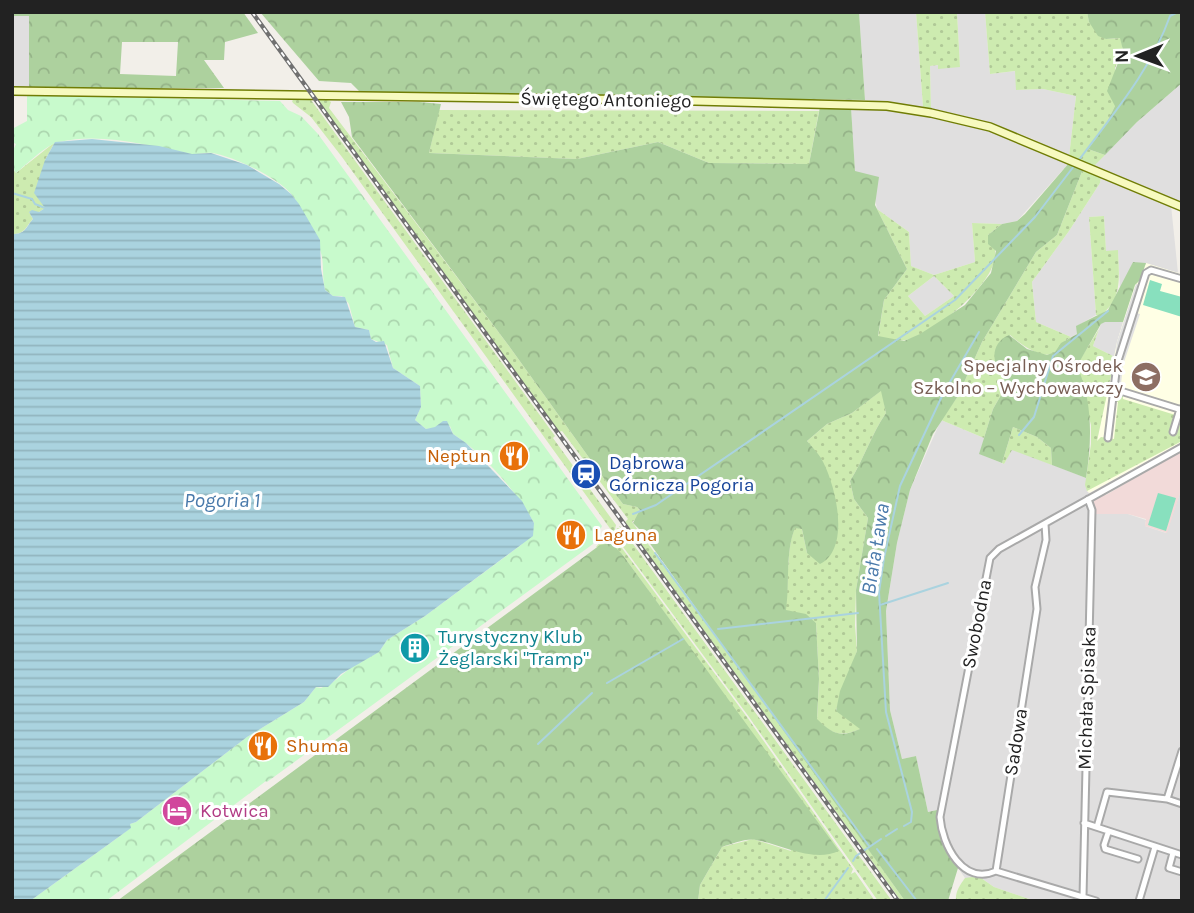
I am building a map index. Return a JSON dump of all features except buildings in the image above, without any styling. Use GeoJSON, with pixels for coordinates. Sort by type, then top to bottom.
{"type":"FeatureCollection","features":[{"type":"Feature","properties":{"kind":"street","name":"Świętego Antoniego"},"geometry":{"type":"LineString","coordinates":[[12,91],[887,106],[939,114],[990,127],[1182,207]]}},
{"type":"Feature","properties":{"kind":"street"},"geometry":{"type":"LineString","coordinates":[[1108,438],[1117,364],[1146,273],[1151,270],[1182,279]]}},
{"type":"Feature","properties":{"kind":"street"},"geometry":{"type":"LineString","coordinates":[[1114,389],[1181,410],[1173,432]]}},
{"type":"Feature","properties":{"kind":"street","name":"Swobodna"},"geometry":{"type":"LineString","coordinates":[[996,871],[986,875],[975,874],[959,864],[942,831],[940,813],[989,562],[999,549],[1182,447]]}},
{"type":"Feature","properties":{"kind":"street","name":"Michała Spisaka"},"geometry":{"type":"LineString","coordinates":[[1083,897],[1091,569],[1091,509],[1088,499]]}},
{"type":"Feature","properties":{"kind":"street","name":"Sadowa"},"geometry":{"type":"LineString","coordinates":[[996,871],[1037,609],[1035,589],[1046,540],[1045,524]]}},
{"type":"Feature","properties":{"kind":"street"},"geometry":{"type":"LineString","coordinates":[[1167,799],[1182,751]]}},
{"type":"Feature","properties":{"kind":"street"},"geometry":{"type":"LineString","coordinates":[[1097,827],[1107,792],[1167,799],[1182,804]]}},
{"type":"Feature","properties":{"kind":"street"},"geometry":{"type":"LineString","coordinates":[[1083,823],[1182,855]]}},
{"type":"Feature","properties":{"kind":"street"},"geometry":{"type":"LineString","coordinates":[[1108,832],[1105,849],[1138,859]]}},
{"type":"Feature","properties":{"kind":"street"},"geometry":{"type":"LineString","coordinates":[[1139,901],[1155,847]]}},
{"type":"Feature","properties":{"kind":"street"},"geometry":{"type":"LineString","coordinates":[[1173,853],[1169,868],[1182,872]]}},
{"type":"Feature","properties":{"kind":"street"},"geometry":{"type":"LineString","coordinates":[[996,871],[1096,901]]}},
{"type":"Feature","properties":{"kind":"shaded area"},"geometry":{"type":"Polygon","coordinates":[[[859,12],[916,12],[923,107],[865,100],[859,12]]]}},
{"type":"Feature","properties":{"kind":"shaded area"},"geometry":{"type":"Polygon","coordinates":[[[957,12],[985,12],[990,74],[1016,71],[1016,90],[1043,89],[1076,96],[1069,157],[1033,139],[983,120],[931,109],[930,66],[960,66],[957,12]]]}},
{"type":"Feature","properties":{"kind":"shaded area"},"geometry":{"type":"Polygon","coordinates":[[[12,16],[29,16],[29,88],[12,87],[12,16]]]}},
{"type":"Feature","properties":{"kind":"shaded area"},"geometry":{"type":"Polygon","coordinates":[[[1182,83],[1182,203],[1094,166],[1137,122],[1182,83]]]}},
{"type":"Feature","properties":{"kind":"shaded area"},"geometry":{"type":"Polygon","coordinates":[[[851,107],[887,110],[982,127],[1069,163],[1017,221],[1002,224],[972,223],[975,262],[934,275],[911,266],[909,232],[877,209],[875,198],[855,172],[851,107]]]}},
{"type":"Feature","properties":{"kind":"shaded area"},"geometry":{"type":"Polygon","coordinates":[[[1101,177],[1171,205],[1178,273],[1133,262],[1120,290],[1118,251],[1106,252],[1104,216],[1089,217],[1096,315],[1077,326],[1077,334],[1071,337],[1036,322],[1032,282],[1069,231],[1100,183],[1101,177]]]}},
{"type":"Feature","properties":{"kind":"shaded area","name":"Specjalny Ośrodek Szkolno – Wychowawczy"},"geometry":{"type":"Polygon","coordinates":[[[1146,263],[1182,274],[1182,442],[1089,493],[1087,491],[1117,342],[1135,284],[1140,280],[1146,263]]]}},
{"type":"Feature","properties":{"kind":"shaded area"},"geometry":{"type":"Polygon","coordinates":[[[934,276],[954,296],[925,316],[908,296],[934,276]]]}},
{"type":"Feature","properties":{"kind":"shaded area"},"geometry":{"type":"Polygon","coordinates":[[[1136,284],[1144,287],[1136,313],[1140,314],[1123,365],[1121,384],[1112,383],[1117,342],[1136,284]]]}},
{"type":"Feature","properties":{"kind":"shaded area"},"geometry":{"type":"Polygon","coordinates":[[[1105,321],[1123,322],[1115,357],[1093,346],[1101,324],[1105,321]]]}},
{"type":"Feature","properties":{"kind":"shaded area"},"geometry":{"type":"Polygon","coordinates":[[[941,420],[984,438],[980,454],[1004,464],[1012,449],[1086,478],[1087,490],[1094,499],[1095,514],[1128,514],[1146,520],[1145,526],[1166,533],[1182,487],[1182,901],[1035,901],[994,887],[981,878],[965,878],[941,834],[937,823],[937,810],[928,812],[916,756],[902,759],[890,710],[886,611],[897,543],[910,490],[941,420]]]}},
{"type":"Feature","properties":{"kind":"shaded area"},"geometry":{"type":"Polygon","coordinates":[[[1182,450],[1182,487],[1167,533],[1145,526],[1146,519],[1128,514],[1094,514],[1094,499],[1102,494],[1106,495],[1182,450]]]}},
{"type":"Feature","properties":{"kind":"green space"},"geometry":{"type":"Polygon","coordinates":[[[12,12],[243,12],[258,33],[225,42],[224,60],[204,60],[224,88],[29,88],[29,16],[12,16],[12,12]],[[122,42],[120,74],[176,76],[178,42],[122,42]]]}},
{"type":"Feature","properties":{"kind":"green space"},"geometry":{"type":"Polygon","coordinates":[[[260,12],[859,12],[865,100],[362,94],[351,83],[319,81],[260,12]]]}},
{"type":"Feature","properties":{"kind":"green space"},"geometry":{"type":"Polygon","coordinates":[[[916,12],[957,12],[960,67],[938,69],[938,65],[930,66],[931,109],[923,107],[916,12]]]}},
{"type":"Feature","properties":{"kind":"green space"},"geometry":{"type":"Polygon","coordinates":[[[985,12],[1087,12],[1089,22],[1106,39],[1121,38],[1123,50],[1115,68],[1115,106],[1105,126],[1088,149],[1105,155],[1094,166],[1069,157],[1076,96],[1043,89],[1016,90],[1015,71],[990,74],[985,12]]]}},
{"type":"Feature","properties":{"kind":"green space"},"geometry":{"type":"Polygon","coordinates":[[[1087,12],[1182,12],[1182,83],[1137,122],[1105,155],[1088,149],[1105,126],[1115,106],[1107,91],[1123,50],[1120,38],[1106,39],[1098,36],[1089,22],[1087,12]]]}},
{"type":"Feature","properties":{"kind":"green space"},"geometry":{"type":"Polygon","coordinates":[[[27,95],[280,101],[288,110],[301,116],[318,134],[602,526],[593,544],[266,781],[106,901],[30,901],[120,836],[130,828],[130,824],[247,737],[304,702],[316,687],[321,688],[333,682],[353,666],[379,652],[387,640],[425,616],[521,545],[534,523],[498,474],[453,434],[450,426],[426,429],[415,420],[421,407],[420,386],[393,368],[387,345],[371,339],[369,330],[355,327],[349,304],[342,296],[333,296],[325,290],[319,247],[286,188],[232,158],[209,153],[191,154],[109,139],[59,142],[16,173],[12,163],[16,144],[12,142],[12,129],[27,121],[27,95]]]}},
{"type":"Feature","properties":{"kind":"green space"},"geometry":{"type":"Polygon","coordinates":[[[295,98],[311,100],[555,436],[553,438],[616,525],[614,534],[342,157],[311,117],[293,103],[295,98]]]}},
{"type":"Feature","properties":{"kind":"green space"},"geometry":{"type":"Polygon","coordinates":[[[324,98],[331,102],[329,108],[509,346],[613,491],[623,504],[637,507],[640,511],[632,522],[756,690],[905,901],[901,901],[625,522],[628,519],[562,431],[559,432],[318,100],[324,98]]]}},
{"type":"Feature","properties":{"kind":"green space"},"geometry":{"type":"Polygon","coordinates":[[[341,102],[441,104],[429,153],[577,159],[658,142],[709,163],[809,164],[820,107],[851,107],[855,171],[879,177],[875,205],[907,269],[884,300],[878,336],[904,341],[920,334],[965,305],[991,273],[996,251],[988,244],[988,235],[1002,224],[1017,221],[1025,214],[1069,163],[1083,169],[1057,235],[1036,252],[982,342],[958,396],[933,434],[910,490],[897,543],[886,611],[890,710],[902,759],[916,756],[928,812],[937,810],[937,823],[958,868],[948,901],[905,901],[633,523],[640,510],[623,504],[613,491],[509,346],[352,137],[349,117],[341,102]],[[881,391],[852,413],[827,424],[807,441],[821,458],[831,482],[838,514],[836,544],[830,556],[820,564],[807,553],[802,529],[795,528],[790,548],[786,610],[806,614],[816,623],[819,679],[817,719],[832,731],[842,734],[860,729],[836,711],[840,691],[857,651],[856,590],[868,518],[854,499],[850,481],[886,413],[881,391]]]}},
{"type":"Feature","properties":{"kind":"green space"},"geometry":{"type":"Polygon","coordinates":[[[439,110],[819,111],[809,164],[709,163],[658,142],[577,159],[429,153],[439,110]]]}},
{"type":"Feature","properties":{"kind":"green space"},"geometry":{"type":"Polygon","coordinates":[[[55,142],[45,160],[45,208],[39,212],[29,212],[33,219],[23,231],[12,234],[12,168],[16,173],[55,142]]]}},
{"type":"Feature","properties":{"kind":"green space"},"geometry":{"type":"Polygon","coordinates":[[[1083,169],[1101,177],[1100,183],[1032,282],[1036,322],[1071,337],[1055,352],[1044,355],[1031,350],[1010,335],[997,370],[1004,377],[1005,388],[993,409],[984,438],[941,420],[958,396],[982,342],[1036,252],[1057,235],[1083,169]]]}},
{"type":"Feature","properties":{"kind":"green space"},"geometry":{"type":"Polygon","coordinates":[[[877,209],[909,232],[911,266],[934,275],[975,262],[972,223],[1002,224],[988,235],[995,250],[994,263],[987,277],[962,305],[918,336],[903,340],[878,337],[884,300],[907,269],[877,209]],[[934,276],[908,296],[925,316],[954,296],[934,276]]]}},
{"type":"Feature","properties":{"kind":"green space"},"geometry":{"type":"Polygon","coordinates":[[[1104,216],[1106,251],[1118,250],[1119,278],[1113,301],[1101,315],[1096,315],[1089,217],[1104,216]]]}},
{"type":"Feature","properties":{"kind":"green space"},"geometry":{"type":"Polygon","coordinates":[[[1133,262],[1146,263],[1140,280],[1135,285],[1123,322],[1101,324],[1077,366],[1086,393],[1090,421],[1086,478],[1052,465],[1051,448],[1037,437],[1013,427],[1002,463],[979,454],[993,409],[1005,388],[1004,378],[995,360],[998,343],[1009,335],[1027,349],[1047,355],[1055,352],[1061,343],[1077,334],[1076,326],[1108,310],[1133,262]]]}},
{"type":"Feature","properties":{"kind":"green space"},"geometry":{"type":"Polygon","coordinates":[[[1150,280],[1162,284],[1160,291],[1182,297],[1182,317],[1143,305],[1150,280]]]}},
{"type":"Feature","properties":{"kind":"green space"},"geometry":{"type":"Polygon","coordinates":[[[1099,329],[1093,346],[1115,357],[1097,441],[1101,437],[1114,439],[1117,393],[1123,394],[1123,399],[1182,417],[1182,441],[1087,491],[1085,485],[1091,425],[1076,366],[1099,329]]]}},
{"type":"Feature","properties":{"kind":"green space"},"geometry":{"type":"Polygon","coordinates":[[[882,390],[886,413],[850,481],[854,499],[868,518],[856,590],[857,651],[836,710],[861,729],[837,733],[817,720],[819,679],[816,623],[785,611],[790,547],[795,527],[802,529],[807,553],[822,460],[807,441],[827,424],[852,413],[882,390]]]}},
{"type":"Feature","properties":{"kind":"green space"},"geometry":{"type":"Polygon","coordinates":[[[1013,427],[1037,437],[1051,448],[1052,465],[1012,450],[1004,464],[1002,463],[1013,427]]]}},
{"type":"Feature","properties":{"kind":"green space"},"geometry":{"type":"Polygon","coordinates":[[[1158,493],[1176,498],[1166,531],[1148,525],[1158,493]]]}},
{"type":"Feature","properties":{"kind":"green space"},"geometry":{"type":"Polygon","coordinates":[[[619,526],[892,901],[878,901],[749,717],[615,536],[617,528],[621,529],[619,526]]]}},
{"type":"Feature","properties":{"kind":"green space"},"geometry":{"type":"Polygon","coordinates":[[[613,539],[747,717],[853,869],[851,874],[855,872],[875,901],[698,901],[700,885],[722,847],[753,839],[791,851],[730,703],[622,554],[596,547],[600,542],[613,539]]]}},
{"type":"Feature","properties":{"kind":"green space"},"geometry":{"type":"Polygon","coordinates":[[[611,543],[622,554],[839,851],[808,854],[752,840],[722,847],[700,885],[698,901],[117,901],[600,545],[611,543]]]}},
{"type":"Feature","properties":{"kind":"green space"},"geometry":{"type":"Polygon","coordinates":[[[965,878],[981,878],[994,887],[1035,901],[956,901],[961,883],[965,878]]]}},
{"type":"Feature","properties":{"kind":"water","name":"Pogoria 1"},"geometry":{"type":"Polygon","coordinates":[[[92,139],[159,146],[192,154],[211,153],[247,165],[291,194],[320,240],[325,290],[333,296],[345,297],[355,327],[369,330],[371,339],[376,342],[384,341],[393,368],[420,386],[421,407],[415,420],[426,429],[447,421],[453,434],[466,443],[522,501],[534,523],[533,536],[425,616],[387,640],[379,652],[341,674],[328,687],[316,687],[304,702],[247,737],[130,824],[131,828],[30,901],[12,901],[12,234],[23,232],[27,228],[33,219],[29,212],[39,212],[45,208],[34,193],[45,160],[55,142],[92,139]]]}},
{"type":"Feature","properties":{"kind":"waterway"},"geometry":{"type":"LineString","coordinates":[[1079,160],[1142,73],[1170,16],[1176,13]]}},
{"type":"Feature","properties":{"kind":"waterway"},"geometry":{"type":"LineString","coordinates":[[633,514],[656,505],[955,300],[1035,217],[1074,166]]}},
{"type":"Feature","properties":{"kind":"waterway"},"geometry":{"type":"LineString","coordinates":[[12,193],[32,199],[35,204],[45,208]]}},
{"type":"Feature","properties":{"kind":"waterway"},"geometry":{"type":"LineString","coordinates":[[1019,435],[1034,417],[1053,356],[1108,311]]}},
{"type":"Feature","properties":{"kind":"waterway","name":"Biała Ława"},"geometry":{"type":"LineString","coordinates":[[904,826],[911,822],[912,812],[886,712],[879,592],[884,558],[900,486],[943,394],[979,332]]}},
{"type":"Feature","properties":{"kind":"waterway"},"geometry":{"type":"LineString","coordinates":[[655,553],[869,846]]}},
{"type":"Feature","properties":{"kind":"waterway"},"geometry":{"type":"LineString","coordinates":[[880,605],[948,583]]}},
{"type":"Feature","properties":{"kind":"waterway"},"geometry":{"type":"LineString","coordinates":[[718,629],[858,613]]}},
{"type":"Feature","properties":{"kind":"waterway"},"geometry":{"type":"LineString","coordinates":[[607,683],[683,639]]}},
{"type":"Feature","properties":{"kind":"waterway"},"geometry":{"type":"LineString","coordinates":[[538,744],[592,693]]}},
{"type":"Feature","properties":{"kind":"waterway","name":"Biała Ława"},"geometry":{"type":"LineString","coordinates":[[886,836],[897,829]]}},
{"type":"Feature","properties":{"kind":"waterway","name":"Biała Ława"},"geometry":{"type":"LineString","coordinates":[[853,861],[881,839]]}},
{"type":"Feature","properties":{"kind":"waterway"},"geometry":{"type":"LineString","coordinates":[[877,849],[917,901]]}},
{"type":"Feature","properties":{"kind":"waterway","name":"Biała Ława"},"geometry":{"type":"LineString","coordinates":[[824,901],[848,868]]}},
{"type":"Feature","properties":{"kind":"railway"},"geometry":{"type":"LineString","coordinates":[[252,12],[898,901]]}},
{"type":"Feature","properties":{"kind":"place","name":"Specjalny Ośrodek Szkolno – Wychowawczy"},"geometry":{"type":"Point","coordinates":[1146,377]}},
{"type":"Feature","properties":{"kind":"place","name":"Neptun"},"geometry":{"type":"Point","coordinates":[514,456]}},
{"type":"Feature","properties":{"kind":"place","name":"Dąbrowa Górnicza Pogoria"},"geometry":{"type":"Point","coordinates":[586,474]}},
{"type":"Feature","properties":{"kind":"place","name":"Laguna"},"geometry":{"type":"Point","coordinates":[571,535]}},
{"type":"Feature","properties":{"kind":"place","name":"Turystyczny Klub Żeglarski \"Tramp\""},"geometry":{"type":"Point","coordinates":[415,648]}},
{"type":"Feature","properties":{"kind":"place","name":"Shuma"},"geometry":{"type":"Point","coordinates":[263,746]}},
{"type":"Feature","properties":{"kind":"place","name":"Kotwica"},"geometry":{"type":"Point","coordinates":[177,811]}}]}
